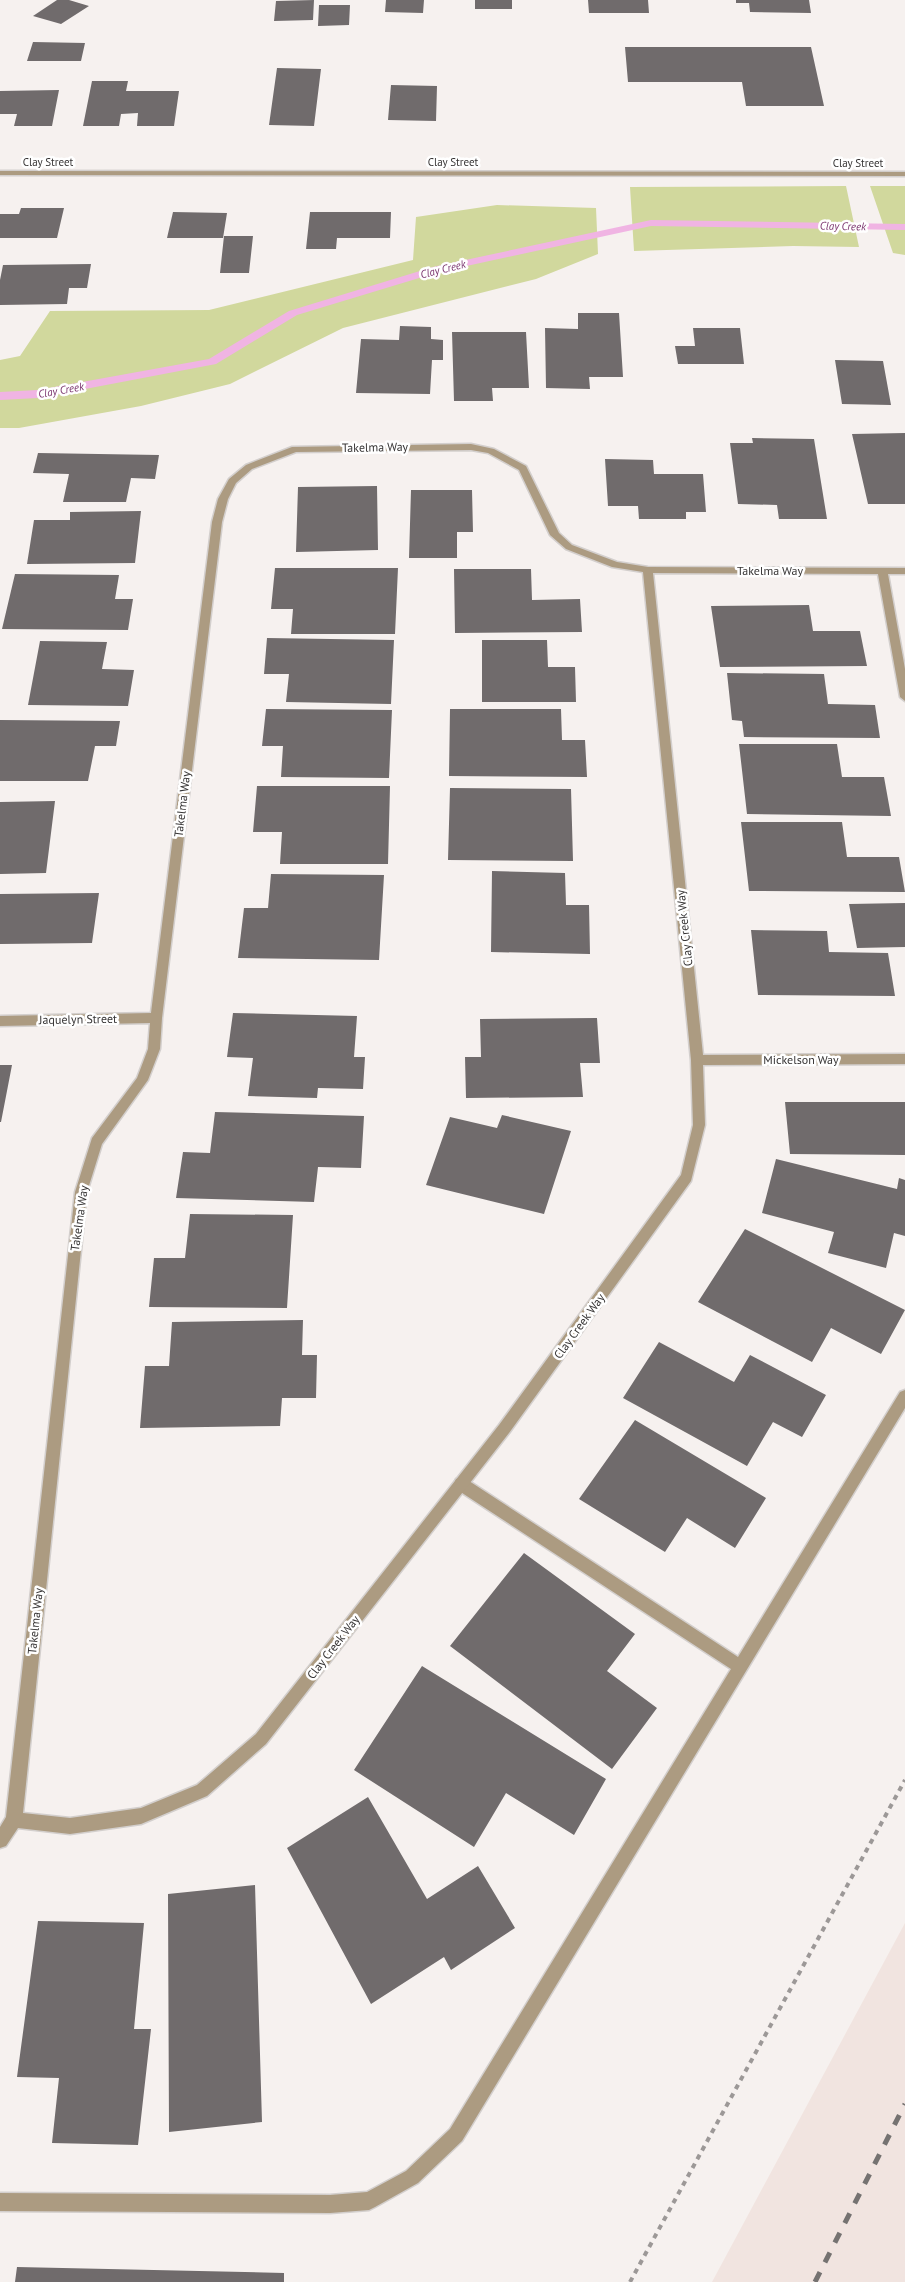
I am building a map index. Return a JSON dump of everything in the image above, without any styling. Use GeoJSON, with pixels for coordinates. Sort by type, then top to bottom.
{"type":"FeatureCollection","features":[{"type":"Feature","properties":{"kind":"street","name":"Clay Street"},"geometry":{"type":"LineString","coordinates":[[0,173],[905,174]]}},
{"type":"Feature","properties":{"kind":"street","name":"Takelma Way"},"geometry":{"type":"LineString","coordinates":[[0,1840],[14,1820],[81,1192],[96,1142],[142,1080],[154,1049],[156,1018],[217,522],[223,499],[232,481],[250,467],[295,449],[462,447],[491,451],[523,468],[555,535],[570,547],[615,565],[648,570],[905,571]]}},
{"type":"Feature","properties":{"kind":"street","name":"Clay Creek Way"},"geometry":{"type":"LineString","coordinates":[[14,1820],[70,1826],[141,1816],[202,1791],[261,1739],[504,1429],[687,1177],[698,1125],[697,1060],[648,570]]}},
{"type":"Feature","properties":{"kind":"street"},"geometry":{"type":"LineString","coordinates":[[882,571],[905,696]]}},
{"type":"Feature","properties":{"kind":"street","name":"Jaquelyn Street"},"geometry":{"type":"LineString","coordinates":[[0,1020],[156,1018]]}},
{"type":"Feature","properties":{"kind":"street","name":"Mickelson Way"},"geometry":{"type":"LineString","coordinates":[[697,1060],[905,1059]]}},
{"type":"Feature","properties":{"kind":"street"},"geometry":{"type":"LineString","coordinates":[[0,2202],[330,2204],[369,2201],[412,2177],[456,2135],[905,1396]]}},
{"type":"Feature","properties":{"kind":"street"},"geometry":{"type":"LineString","coordinates":[[462,1484],[740,1667]]}},
{"type":"Feature","properties":{"kind":"path"},"geometry":{"type":"LineString","coordinates":[[630,2282],[905,1780]]}},
{"type":"Feature","properties":{"kind":"shaded area"},"geometry":{"type":"Polygon","coordinates":[[[905,1923],[905,2282],[712,2282],[905,1923]]]}},
{"type":"Feature","properties":{"kind":"green space"},"geometry":{"type":"Polygon","coordinates":[[[846,186],[859,247],[793,246],[634,251],[630,187],[846,186]]]}},
{"type":"Feature","properties":{"kind":"green space"},"geometry":{"type":"Polygon","coordinates":[[[870,186],[905,186],[905,255],[893,253],[870,186]]]}},
{"type":"Feature","properties":{"kind":"green space"},"geometry":{"type":"Polygon","coordinates":[[[497,205],[596,208],[598,254],[536,279],[343,328],[230,384],[141,406],[19,428],[0,428],[0,360],[20,356],[50,311],[209,310],[413,260],[416,217],[497,205]]]}},
{"type":"Feature","properties":{"kind":"building"},"geometry":{"type":"Polygon","coordinates":[[[57,0],[69,0],[89,6],[61,24],[33,16],[57,0]]]}},
{"type":"Feature","properties":{"kind":"building"},"geometry":{"type":"Polygon","coordinates":[[[314,0],[313,20],[274,21],[276,1],[314,0]]]}},
{"type":"Feature","properties":{"kind":"building"},"geometry":{"type":"Polygon","coordinates":[[[386,0],[424,0],[423,13],[385,12],[386,0]]]}},
{"type":"Feature","properties":{"kind":"building"},"geometry":{"type":"Polygon","coordinates":[[[475,0],[512,0],[512,9],[475,9],[475,0]]]}},
{"type":"Feature","properties":{"kind":"building"},"geometry":{"type":"Polygon","coordinates":[[[588,0],[648,0],[649,13],[589,13],[588,0]]]}},
{"type":"Feature","properties":{"kind":"building"},"geometry":{"type":"Polygon","coordinates":[[[736,0],[809,0],[811,13],[750,12],[749,3],[736,3],[736,0]]]}},
{"type":"Feature","properties":{"kind":"building"},"geometry":{"type":"Polygon","coordinates":[[[319,5],[350,5],[349,25],[318,26],[319,5]]]}},
{"type":"Feature","properties":{"kind":"building"},"geometry":{"type":"Polygon","coordinates":[[[33,42],[85,43],[81,61],[27,61],[33,42]]]}},
{"type":"Feature","properties":{"kind":"building"},"geometry":{"type":"Polygon","coordinates":[[[625,47],[811,47],[824,106],[746,106],[742,82],[628,82],[625,47]]]}},
{"type":"Feature","properties":{"kind":"building"},"geometry":{"type":"Polygon","coordinates":[[[277,68],[321,69],[314,126],[269,125],[277,68]]]}},
{"type":"Feature","properties":{"kind":"building"},"geometry":{"type":"Polygon","coordinates":[[[92,81],[128,81],[126,91],[179,91],[174,126],[137,126],[138,113],[121,114],[119,126],[83,126],[92,81]]]}},
{"type":"Feature","properties":{"kind":"building"},"geometry":{"type":"Polygon","coordinates":[[[391,85],[437,86],[436,121],[388,120],[391,85]]]}},
{"type":"Feature","properties":{"kind":"building"},"geometry":{"type":"Polygon","coordinates":[[[59,90],[52,126],[14,126],[17,114],[0,114],[0,91],[59,90]]]}},
{"type":"Feature","properties":{"kind":"building"},"geometry":{"type":"Polygon","coordinates":[[[21,208],[64,208],[57,238],[0,238],[0,214],[19,214],[21,208]]]}},
{"type":"Feature","properties":{"kind":"building"},"geometry":{"type":"Polygon","coordinates":[[[173,212],[227,213],[223,238],[167,238],[173,212]]]}},
{"type":"Feature","properties":{"kind":"building"},"geometry":{"type":"Polygon","coordinates":[[[310,212],[391,212],[390,238],[337,238],[336,249],[306,249],[310,212]]]}},
{"type":"Feature","properties":{"kind":"building"},"geometry":{"type":"Polygon","coordinates":[[[224,236],[253,236],[249,273],[220,273],[224,236]]]}},
{"type":"Feature","properties":{"kind":"building"},"geometry":{"type":"Polygon","coordinates":[[[91,264],[87,288],[69,288],[67,304],[0,305],[0,280],[3,265],[91,264]]]}},
{"type":"Feature","properties":{"kind":"building"},"geometry":{"type":"Polygon","coordinates":[[[578,313],[619,313],[623,377],[589,377],[590,389],[546,388],[545,328],[578,329],[578,313]]]}},
{"type":"Feature","properties":{"kind":"building"},"geometry":{"type":"Polygon","coordinates":[[[400,326],[431,327],[431,339],[443,340],[443,360],[432,360],[430,394],[356,393],[361,339],[399,340],[400,326]]]}},
{"type":"Feature","properties":{"kind":"building"},"geometry":{"type":"Polygon","coordinates":[[[693,328],[740,328],[744,364],[678,364],[675,346],[695,346],[693,328]]]}},
{"type":"Feature","properties":{"kind":"building"},"geometry":{"type":"Polygon","coordinates":[[[452,332],[526,332],[529,388],[492,388],[493,401],[454,401],[452,332]]]}},
{"type":"Feature","properties":{"kind":"building"},"geometry":{"type":"Polygon","coordinates":[[[835,360],[883,361],[891,405],[842,404],[835,360]]]}},
{"type":"Feature","properties":{"kind":"building"},"geometry":{"type":"Polygon","coordinates":[[[905,433],[905,504],[868,504],[852,434],[905,433]]]}},
{"type":"Feature","properties":{"kind":"building"},"geometry":{"type":"Polygon","coordinates":[[[752,438],[814,439],[827,519],[779,519],[777,505],[738,504],[730,443],[753,443],[752,438]]]}},
{"type":"Feature","properties":{"kind":"building"},"geometry":{"type":"Polygon","coordinates":[[[38,453],[159,455],[155,479],[131,478],[126,502],[63,502],[69,474],[33,473],[38,453]]]}},
{"type":"Feature","properties":{"kind":"building"},"geometry":{"type":"Polygon","coordinates":[[[605,459],[653,460],[654,474],[703,474],[706,512],[686,512],[686,519],[639,519],[638,506],[608,506],[605,459]]]}},
{"type":"Feature","properties":{"kind":"building"},"geometry":{"type":"Polygon","coordinates":[[[377,486],[378,550],[296,552],[298,487],[377,486]]]}},
{"type":"Feature","properties":{"kind":"building"},"geometry":{"type":"Polygon","coordinates":[[[411,490],[472,490],[473,532],[457,532],[457,558],[409,558],[411,490]]]}},
{"type":"Feature","properties":{"kind":"building"},"geometry":{"type":"Polygon","coordinates":[[[141,511],[135,563],[27,564],[34,520],[70,520],[70,512],[141,511]]]}},
{"type":"Feature","properties":{"kind":"building"},"geometry":{"type":"Polygon","coordinates":[[[275,568],[398,568],[395,634],[291,634],[293,609],[271,609],[275,568]]]}},
{"type":"Feature","properties":{"kind":"building"},"geometry":{"type":"Polygon","coordinates":[[[454,569],[531,569],[532,600],[580,599],[582,632],[455,633],[454,569]]]}},
{"type":"Feature","properties":{"kind":"building"},"geometry":{"type":"Polygon","coordinates":[[[15,574],[119,575],[115,599],[133,599],[128,630],[2,629],[15,574]]]}},
{"type":"Feature","properties":{"kind":"building"},"geometry":{"type":"Polygon","coordinates":[[[809,605],[813,631],[860,631],[867,666],[720,667],[711,606],[809,605]]]}},
{"type":"Feature","properties":{"kind":"building"},"geometry":{"type":"Polygon","coordinates":[[[267,638],[394,640],[391,704],[286,702],[289,674],[264,674],[267,638]]]}},
{"type":"Feature","properties":{"kind":"building"},"geometry":{"type":"Polygon","coordinates":[[[482,640],[547,640],[548,667],[575,667],[576,702],[482,702],[482,640]]]}},
{"type":"Feature","properties":{"kind":"building"},"geometry":{"type":"Polygon","coordinates":[[[40,641],[107,642],[102,669],[134,670],[128,706],[28,705],[40,641]]]}},
{"type":"Feature","properties":{"kind":"building"},"geometry":{"type":"Polygon","coordinates":[[[727,673],[824,674],[828,704],[875,705],[880,738],[744,737],[742,721],[732,720],[727,673]]]}},
{"type":"Feature","properties":{"kind":"building"},"geometry":{"type":"Polygon","coordinates":[[[266,709],[392,710],[389,778],[281,777],[283,746],[262,746],[266,709]]]}},
{"type":"Feature","properties":{"kind":"building"},"geometry":{"type":"Polygon","coordinates":[[[450,709],[561,709],[562,740],[585,740],[587,777],[449,776],[450,709]]]}},
{"type":"Feature","properties":{"kind":"building"},"geometry":{"type":"Polygon","coordinates":[[[0,720],[120,721],[116,746],[95,746],[88,781],[0,781],[0,720]]]}},
{"type":"Feature","properties":{"kind":"building"},"geometry":{"type":"Polygon","coordinates":[[[739,744],[837,744],[842,777],[884,777],[891,816],[747,814],[739,744]]]}},
{"type":"Feature","properties":{"kind":"building"},"geometry":{"type":"Polygon","coordinates":[[[257,786],[390,786],[388,864],[280,864],[282,832],[253,832],[257,786]]]}},
{"type":"Feature","properties":{"kind":"building"},"geometry":{"type":"Polygon","coordinates":[[[450,788],[571,789],[573,861],[448,860],[450,788]]]}},
{"type":"Feature","properties":{"kind":"building"},"geometry":{"type":"Polygon","coordinates":[[[55,801],[46,873],[0,874],[0,802],[55,801]]]}},
{"type":"Feature","properties":{"kind":"building"},"geometry":{"type":"Polygon","coordinates":[[[741,822],[842,822],[847,857],[899,857],[905,892],[749,891],[741,822]]]}},
{"type":"Feature","properties":{"kind":"building"},"geometry":{"type":"Polygon","coordinates":[[[492,871],[565,873],[566,905],[589,905],[590,954],[491,952],[492,871]]]}},
{"type":"Feature","properties":{"kind":"building"},"geometry":{"type":"Polygon","coordinates":[[[271,874],[384,875],[379,960],[238,958],[244,908],[268,908],[271,874]]]}},
{"type":"Feature","properties":{"kind":"building"},"geometry":{"type":"Polygon","coordinates":[[[99,893],[92,943],[0,944],[0,894],[99,893]]]}},
{"type":"Feature","properties":{"kind":"building"},"geometry":{"type":"Polygon","coordinates":[[[905,903],[905,947],[857,948],[849,904],[905,903]]]}},
{"type":"Feature","properties":{"kind":"building"},"geometry":{"type":"Polygon","coordinates":[[[751,930],[827,931],[829,952],[888,953],[895,996],[758,995],[751,930]]]}},
{"type":"Feature","properties":{"kind":"building"},"geometry":{"type":"Polygon","coordinates":[[[233,1013],[357,1016],[354,1057],[365,1057],[363,1089],[318,1088],[317,1098],[248,1096],[253,1058],[227,1057],[233,1013]]]}},
{"type":"Feature","properties":{"kind":"building"},"geometry":{"type":"Polygon","coordinates":[[[597,1018],[600,1063],[580,1063],[583,1097],[466,1098],[465,1057],[481,1057],[480,1019],[597,1018]]]}},
{"type":"Feature","properties":{"kind":"building"},"geometry":{"type":"Polygon","coordinates":[[[0,1065],[12,1065],[1,1122],[0,1122],[0,1065]]]}},
{"type":"Feature","properties":{"kind":"building"},"geometry":{"type":"Polygon","coordinates":[[[785,1102],[905,1102],[905,1155],[790,1154],[785,1102]]]}},
{"type":"Feature","properties":{"kind":"building"},"geometry":{"type":"Polygon","coordinates":[[[215,1112],[364,1116],[361,1168],[318,1167],[314,1202],[176,1198],[183,1152],[210,1153],[215,1112]]]}},
{"type":"Feature","properties":{"kind":"building"},"geometry":{"type":"Polygon","coordinates":[[[502,1115],[571,1131],[544,1214],[426,1185],[450,1117],[497,1128],[502,1115]]]}},
{"type":"Feature","properties":{"kind":"building"},"geometry":{"type":"Polygon","coordinates":[[[776,1159],[897,1189],[899,1178],[905,1180],[905,1236],[894,1233],[886,1268],[828,1253],[834,1232],[762,1213],[776,1159]]]}},
{"type":"Feature","properties":{"kind":"building"},"geometry":{"type":"Polygon","coordinates":[[[190,1214],[293,1215],[287,1308],[149,1307],[154,1258],[185,1258],[190,1214]]]}},
{"type":"Feature","properties":{"kind":"building"},"geometry":{"type":"Polygon","coordinates":[[[745,1229],[905,1310],[881,1354],[831,1328],[812,1362],[698,1302],[745,1229]]]}},
{"type":"Feature","properties":{"kind":"building"},"geometry":{"type":"Polygon","coordinates":[[[303,1320],[302,1355],[317,1355],[316,1398],[282,1398],[280,1426],[140,1428],[145,1366],[169,1366],[172,1322],[303,1320]]]}},
{"type":"Feature","properties":{"kind":"building"},"geometry":{"type":"Polygon","coordinates":[[[659,1342],[734,1382],[750,1355],[826,1395],[802,1437],[773,1422],[747,1466],[623,1398],[659,1342]]]}},
{"type":"Feature","properties":{"kind":"building"},"geometry":{"type":"Polygon","coordinates":[[[635,1420],[766,1498],[735,1548],[687,1518],[665,1552],[579,1499],[635,1420]]]}},
{"type":"Feature","properties":{"kind":"building"},"geometry":{"type":"Polygon","coordinates":[[[524,1553],[635,1634],[607,1671],[657,1708],[612,1769],[450,1646],[524,1553]]]}},
{"type":"Feature","properties":{"kind":"building"},"geometry":{"type":"Polygon","coordinates":[[[422,1666],[606,1779],[574,1835],[506,1793],[474,1847],[354,1770],[422,1666]]]}},
{"type":"Feature","properties":{"kind":"building"},"geometry":{"type":"Polygon","coordinates":[[[368,1797],[427,1899],[478,1866],[515,1928],[451,1970],[444,1957],[371,2004],[287,1848],[368,1797]]]}},
{"type":"Feature","properties":{"kind":"building"},"geometry":{"type":"Polygon","coordinates":[[[255,1885],[262,2122],[169,2132],[168,1894],[255,1885]]]}},
{"type":"Feature","properties":{"kind":"building"},"geometry":{"type":"Polygon","coordinates":[[[38,1921],[144,1923],[134,2029],[151,2029],[138,2145],[52,2143],[59,2078],[17,2077],[38,1921]]]}},
{"type":"Feature","properties":{"kind":"building"},"geometry":{"type":"Polygon","coordinates":[[[17,2267],[284,2273],[284,2282],[15,2282],[17,2267]]]}},
{"type":"Feature","properties":{"kind":"waterway","name":"Clay Creek"},"geometry":{"type":"LineString","coordinates":[[0,396],[38,394],[212,362],[293,313],[437,269],[651,223],[905,227]]}},
{"type":"Feature","properties":{"kind":"railway"},"geometry":{"type":"LineString","coordinates":[[815,2282],[905,2104]]}}]}
